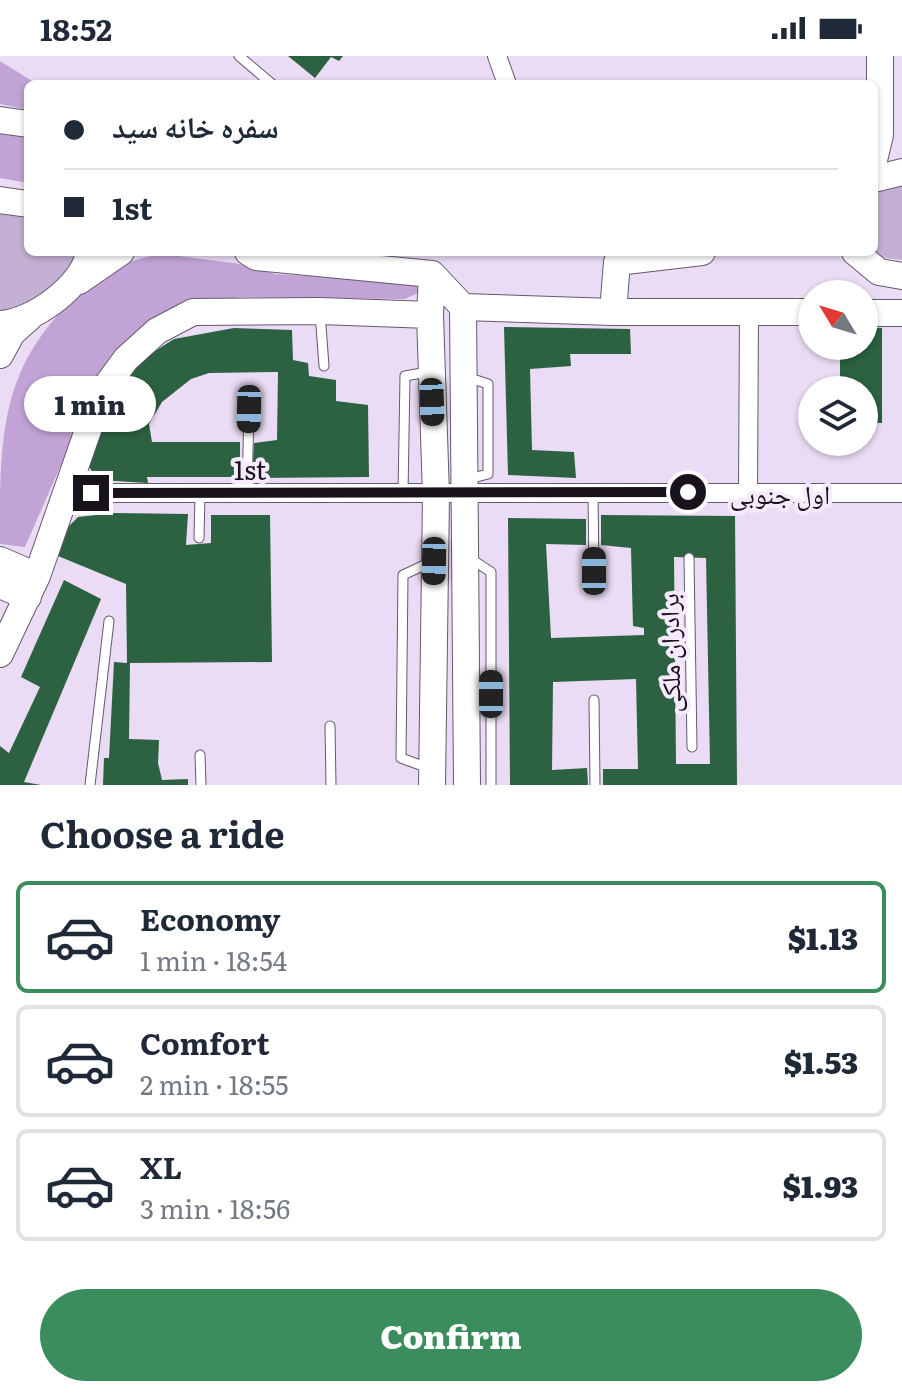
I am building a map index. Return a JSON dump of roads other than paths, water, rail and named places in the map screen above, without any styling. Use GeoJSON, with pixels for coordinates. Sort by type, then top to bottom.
{"type":"FeatureCollection","features":[{"type":"Feature","properties":{"kind":"main road"},"geometry":{"type":"LineString","coordinates":[[878,143],[880,56]]}},
{"type":"Feature","properties":{"kind":"main road"},"geometry":{"type":"LineString","coordinates":[[0,120],[24,123]]}},
{"type":"Feature","properties":{"kind":"main road"},"geometry":{"type":"LineString","coordinates":[[878,178],[902,172]]}},
{"type":"Feature","properties":{"kind":"main road"},"geometry":{"type":"LineString","coordinates":[[0,200],[24,203]]}},
{"type":"Feature","properties":{"kind":"main road"},"geometry":{"type":"LineString","coordinates":[[59,295],[80,272],[87,256]]}},
{"type":"Feature","properties":{"kind":"main road"},"geometry":{"type":"LineString","coordinates":[[0,355],[12,333],[30,317],[115,256]]}},
{"type":"Feature","properties":{"kind":"main road"},"geometry":{"type":"LineString","coordinates":[[254,256],[432,274],[463,307],[467,785]]}},
{"type":"Feature","properties":{"kind":"main road"},"geometry":{"type":"LineString","coordinates":[[613,312],[617,262],[668,256]]}},
{"type":"Feature","properties":{"kind":"main road"},"geometry":{"type":"LineString","coordinates":[[860,256],[879,272],[902,276]]}},
{"type":"Feature","properties":{"kind":"main road"},"geometry":{"type":"LineString","coordinates":[[432,274],[431,372],[436,495],[432,777]]}},
{"type":"Feature","properties":{"kind":"main road"},"geometry":{"type":"LineString","coordinates":[[463,307],[613,312],[798,312]]}},
{"type":"Feature","properties":{"kind":"main road"},"geometry":{"type":"LineString","coordinates":[[0,654],[32,586],[101,393],[126,359],[157,331],[193,312],[320,311],[430,315]]}},
{"type":"Feature","properties":{"kind":"main road"},"geometry":{"type":"LineString","coordinates":[[878,313],[902,313]]}},
{"type":"Feature","properties":{"kind":"main road"},"geometry":{"type":"LineString","coordinates":[[0,324],[16,323],[30,317]]}},
{"type":"Feature","properties":{"kind":"main road"},"geometry":{"type":"LineString","coordinates":[[0,560],[32,586]]}},
{"type":"Feature","properties":{"kind":"main road"},"geometry":{"type":"LineString","coordinates":[[0,585],[32,586]]}},
{"type":"Feature","properties":{"kind":"street"},"geometry":{"type":"LineString","coordinates":[[500,57],[506,80]]}},
{"type":"Feature","properties":{"kind":"street"},"geometry":{"type":"LineString","coordinates":[[748,491],[749,312]]}},
{"type":"Feature","properties":{"kind":"street","name":"اول جنوبی"},"geometry":{"type":"LineString","coordinates":[[436,495],[465,487],[688,501],[748,491],[902,493]]}},
{"type":"Feature","properties":{"kind":"street","name":"1st"},"geometry":{"type":"LineString","coordinates":[[64,493],[436,495]]}},
{"type":"Feature","properties":{"kind":"lane"},"geometry":{"type":"LineString","coordinates":[[239,56],[267,80]]}},
{"type":"Feature","properties":{"kind":"lane"},"geometry":{"type":"LineString","coordinates":[[320,311],[324,366]]}},
{"type":"Feature","properties":{"kind":"lane"},"geometry":{"type":"LineString","coordinates":[[403,495],[405,376],[431,372]]}},
{"type":"Feature","properties":{"kind":"lane"},"geometry":{"type":"LineString","coordinates":[[247,494],[249,409]]}},
{"type":"Feature","properties":{"kind":"lane"},"geometry":{"type":"LineString","coordinates":[[593,493],[594,571]]}},
{"type":"Feature","properties":{"kind":"lane"},"geometry":{"type":"LineString","coordinates":[[199,538],[200,494]]}},
{"type":"Feature","properties":{"kind":"lane"},"geometry":{"type":"LineString","coordinates":[[466,555],[491,572],[491,785]]}},
{"type":"Feature","properties":{"kind":"lane","name":"برادران ملکی"},"geometry":{"type":"LineString","coordinates":[[689,558],[692,747]]}},
{"type":"Feature","properties":{"kind":"lane"},"geometry":{"type":"LineString","coordinates":[[90,785],[109,621]]}},
{"type":"Feature","properties":{"kind":"lane"},"geometry":{"type":"LineString","coordinates":[[594,700],[595,785]]}},
{"type":"Feature","properties":{"kind":"lane"},"geometry":{"type":"LineString","coordinates":[[330,726],[331,785]]}},
{"type":"Feature","properties":{"kind":"lane"},"geometry":{"type":"LineString","coordinates":[[200,755],[201,785]]}}]}
